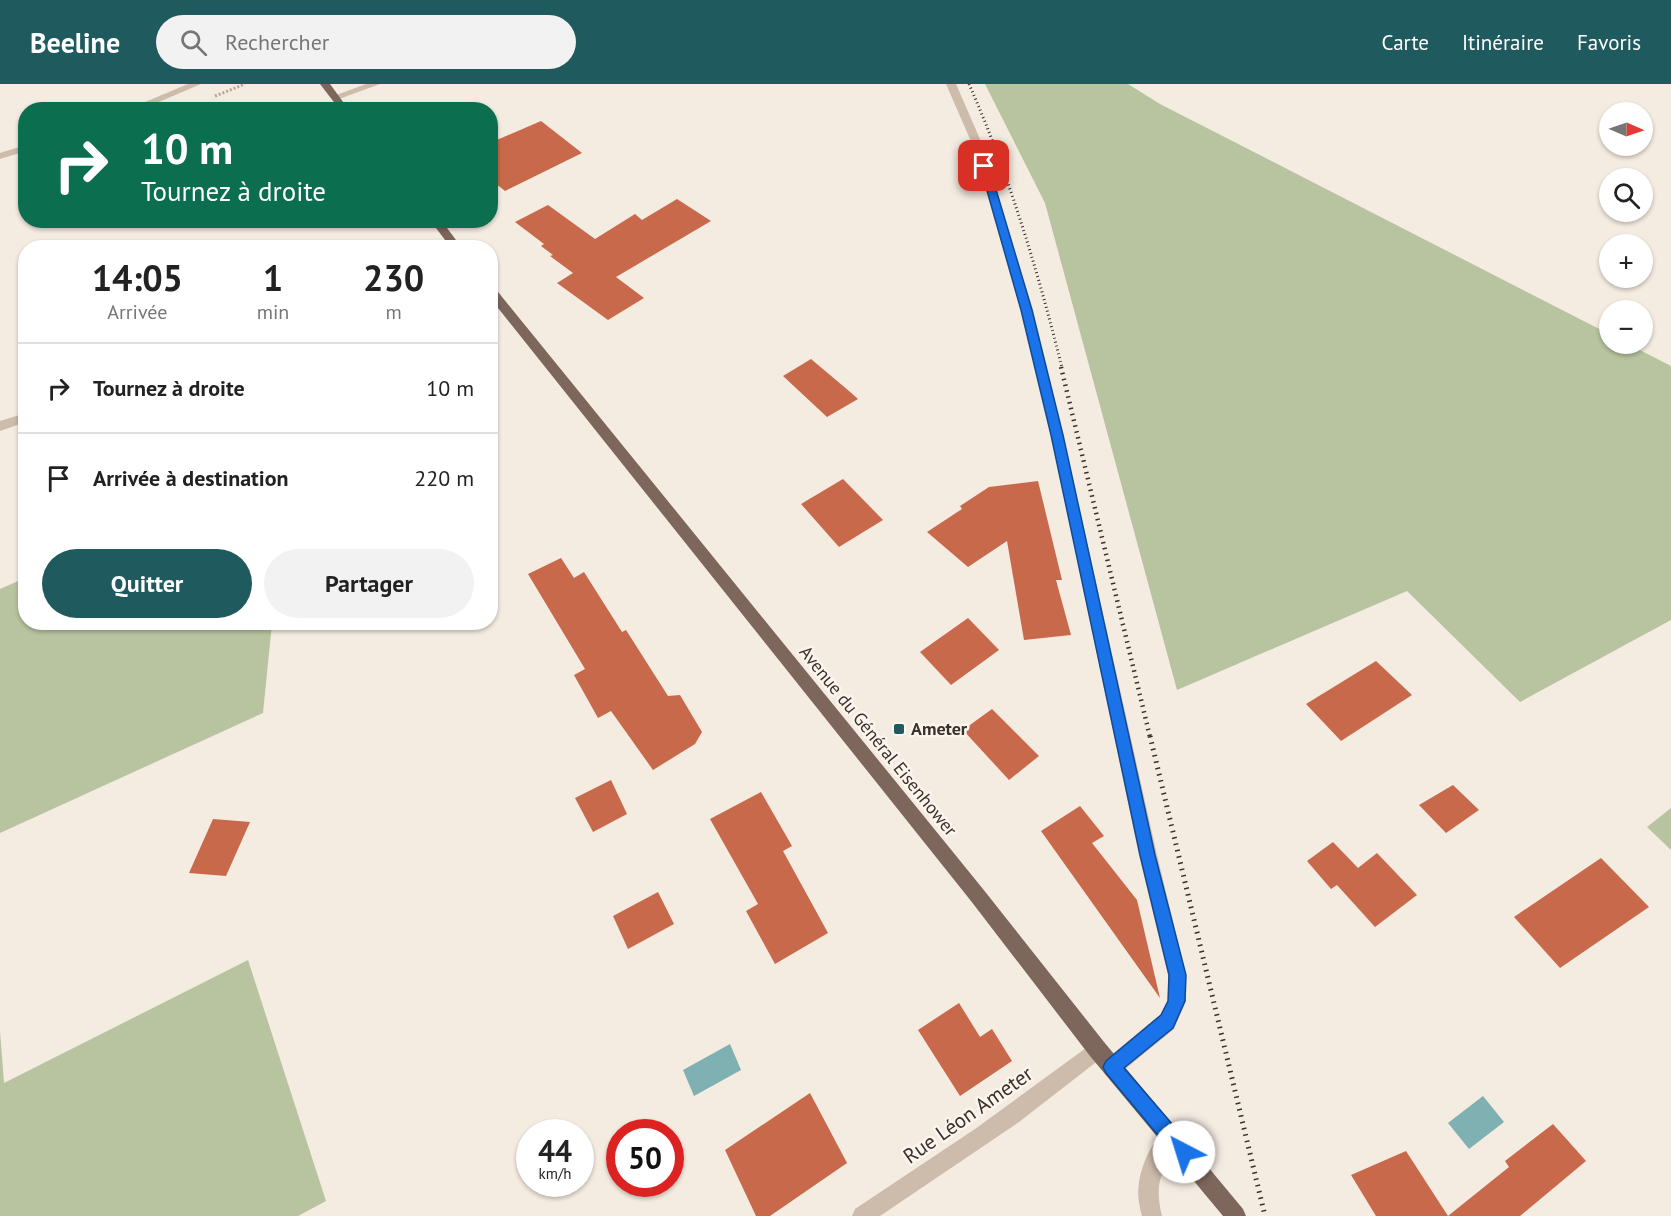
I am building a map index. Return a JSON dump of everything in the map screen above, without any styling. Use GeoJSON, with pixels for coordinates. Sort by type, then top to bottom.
{"type":"FeatureCollection","features":[{"type":"Feature","properties":{"kind":"main road"},"geometry":{"type":"LineString","coordinates":[[325,84],[339,102]]}},
{"type":"Feature","properties":{"kind":"main road"},"geometry":{"type":"LineString","coordinates":[[441,228],[451,240]]}},
{"type":"Feature","properties":{"kind":"main road","name":"Avenue du Général Eisenhower"},"geometry":{"type":"LineString","coordinates":[[498,300],[962,877],[1096,1048],[1172,1136],[1236,1216]]}},
{"type":"Feature","properties":{"kind":"street"},"geometry":{"type":"LineString","coordinates":[[150,102],[196,84]]}},
{"type":"Feature","properties":{"kind":"street"},"geometry":{"type":"LineString","coordinates":[[336,97],[375,84]]}},
{"type":"Feature","properties":{"kind":"street"},"geometry":{"type":"LineString","coordinates":[[951,84],[978,146],[1027,310],[1057,435],[1148,855],[1177,975],[1177,1001],[1167,1022],[1112,1067]]}},
{"type":"Feature","properties":{"kind":"street"},"geometry":{"type":"LineString","coordinates":[[0,156],[18,150]]}},
{"type":"Feature","properties":{"kind":"street"},"geometry":{"type":"LineString","coordinates":[[0,426],[18,420]]}},
{"type":"Feature","properties":{"kind":"street","name":"Rue Léon Ameter"},"geometry":{"type":"LineString","coordinates":[[862,1216],[976,1142],[1062,1079],[1096,1048]]}},
{"type":"Feature","properties":{"kind":"street"},"geometry":{"type":"LineString","coordinates":[[1152,1216],[1146,1186],[1153,1165],[1172,1136]]}},
{"type":"Feature","properties":{"kind":"green space"},"geometry":{"type":"Polygon","coordinates":[[[985,84],[1128,84],[1160,104],[1599,329],[1599,354],[1648,354],[1671,366],[1671,620],[1520,702],[1407,591],[1177,690],[1045,203],[985,84]]]}},
{"type":"Feature","properties":{"kind":"green space"},"geometry":{"type":"Polygon","coordinates":[[[18,581],[18,630],[271,630],[263,713],[0,833],[0,589],[18,581]]]}},
{"type":"Feature","properties":{"kind":"green space"},"geometry":{"type":"Polygon","coordinates":[[[1671,808],[1671,850],[1647,827],[1671,808]]]}},
{"type":"Feature","properties":{"kind":"green space"},"geometry":{"type":"Polygon","coordinates":[[[248,960],[326,1201],[298,1216],[0,1216],[0,1031],[4,1083],[248,960]]]}},
{"type":"Feature","properties":{"kind":"water"},"geometry":{"type":"Polygon","coordinates":[[[730,1044],[741,1070],[694,1096],[683,1070],[730,1044]]]}},
{"type":"Feature","properties":{"kind":"water"},"geometry":{"type":"Polygon","coordinates":[[[1483,1096],[1504,1122],[1469,1149],[1448,1123],[1483,1096]]]}},
{"type":"Feature","properties":{"kind":"building"},"geometry":{"type":"Polygon","coordinates":[[[541,121],[582,153],[505,191],[498,185],[498,140],[541,121]]]}},
{"type":"Feature","properties":{"kind":"building"},"geometry":{"type":"Polygon","coordinates":[[[677,199],[711,221],[616,277],[644,298],[608,320],[557,283],[573,273],[550,256],[553,255],[541,246],[544,244],[515,222],[548,205],[595,239],[635,214],[642,220],[677,199]]]}},
{"type":"Feature","properties":{"kind":"building"},"geometry":{"type":"Polygon","coordinates":[[[811,359],[858,399],[827,417],[783,376],[811,359]]]}},
{"type":"Feature","properties":{"kind":"building"},"geometry":{"type":"Polygon","coordinates":[[[843,479],[883,520],[839,547],[801,504],[843,479]]]}},
{"type":"Feature","properties":{"kind":"building"},"geometry":{"type":"Polygon","coordinates":[[[1038,481],[1062,580],[1056,580],[1071,635],[1024,640],[1007,541],[968,567],[927,532],[962,509],[960,506],[989,487],[1038,481]]]}},
{"type":"Feature","properties":{"kind":"building"},"geometry":{"type":"Polygon","coordinates":[[[561,558],[574,578],[584,572],[622,632],[626,630],[668,696],[680,695],[702,732],[695,744],[653,770],[611,711],[598,718],[574,675],[585,669],[528,574],[561,558]]]}},
{"type":"Feature","properties":{"kind":"building"},"geometry":{"type":"Polygon","coordinates":[[[968,618],[999,650],[951,685],[920,652],[968,618]]]}},
{"type":"Feature","properties":{"kind":"building"},"geometry":{"type":"Polygon","coordinates":[[[1376,661],[1412,695],[1341,741],[1306,704],[1376,661]]]}},
{"type":"Feature","properties":{"kind":"building"},"geometry":{"type":"Polygon","coordinates":[[[992,709],[1039,756],[1009,780],[963,730],[992,709]]]}},
{"type":"Feature","properties":{"kind":"building"},"geometry":{"type":"Polygon","coordinates":[[[611,780],[627,814],[593,832],[575,798],[611,780]]]}},
{"type":"Feature","properties":{"kind":"building"},"geometry":{"type":"Polygon","coordinates":[[[1453,785],[1479,810],[1446,833],[1419,805],[1453,785]]]}},
{"type":"Feature","properties":{"kind":"building"},"geometry":{"type":"Polygon","coordinates":[[[761,792],[792,846],[783,851],[828,933],[775,964],[746,911],[758,904],[710,819],[761,792]]]}},
{"type":"Feature","properties":{"kind":"building"},"geometry":{"type":"Polygon","coordinates":[[[1080,806],[1104,836],[1092,843],[1137,900],[1160,998],[1041,831],[1080,806]]]}},
{"type":"Feature","properties":{"kind":"building"},"geometry":{"type":"Polygon","coordinates":[[[213,819],[250,822],[226,876],[189,873],[213,819]]]}},
{"type":"Feature","properties":{"kind":"building"},"geometry":{"type":"Polygon","coordinates":[[[1333,842],[1358,868],[1377,853],[1417,895],[1375,927],[1337,885],[1331,889],[1307,861],[1333,842]]]}},
{"type":"Feature","properties":{"kind":"building"},"geometry":{"type":"Polygon","coordinates":[[[1601,858],[1649,907],[1560,968],[1514,917],[1601,858]]]}},
{"type":"Feature","properties":{"kind":"building"},"geometry":{"type":"Polygon","coordinates":[[[658,892],[674,924],[628,949],[613,916],[658,892]]]}},
{"type":"Feature","properties":{"kind":"building"},"geometry":{"type":"Polygon","coordinates":[[[959,1003],[980,1037],[992,1029],[1012,1061],[960,1096],[918,1030],[959,1003]]]}},
{"type":"Feature","properties":{"kind":"building"},"geometry":{"type":"Polygon","coordinates":[[[810,1093],[847,1163],[770,1216],[756,1216],[725,1150],[810,1093]]]}},
{"type":"Feature","properties":{"kind":"building"},"geometry":{"type":"Polygon","coordinates":[[[1553,1124],[1586,1161],[1520,1216],[1448,1216],[1509,1167],[1505,1161],[1553,1124]]]}},
{"type":"Feature","properties":{"kind":"building"},"geometry":{"type":"Polygon","coordinates":[[[1406,1151],[1448,1216],[1376,1216],[1351,1175],[1406,1151]]]}},
{"type":"Feature","properties":{"kind":"railway"},"geometry":{"type":"LineString","coordinates":[[969,84],[1022,224],[1062,368]]}},
{"type":"Feature","properties":{"kind":"railway"},"geometry":{"type":"LineString","coordinates":[[1061,367],[1150,737]]}},
{"type":"Feature","properties":{"kind":"railway"},"geometry":{"type":"LineString","coordinates":[[1150,736],[1265,1216]]}},
{"type":"Feature","properties":{"kind":"place","name":"Ameter"},"geometry":{"type":"Point","coordinates":[899,729]}},
{"type":"Feature","properties":{"kind":"route"},"geometry":{"type":"LineString","coordinates":[[984,166],[1027,310],[1057,435],[1148,855],[1177,975],[1177,1001],[1167,1022],[1112,1067],[1184,1152]]}}]}
